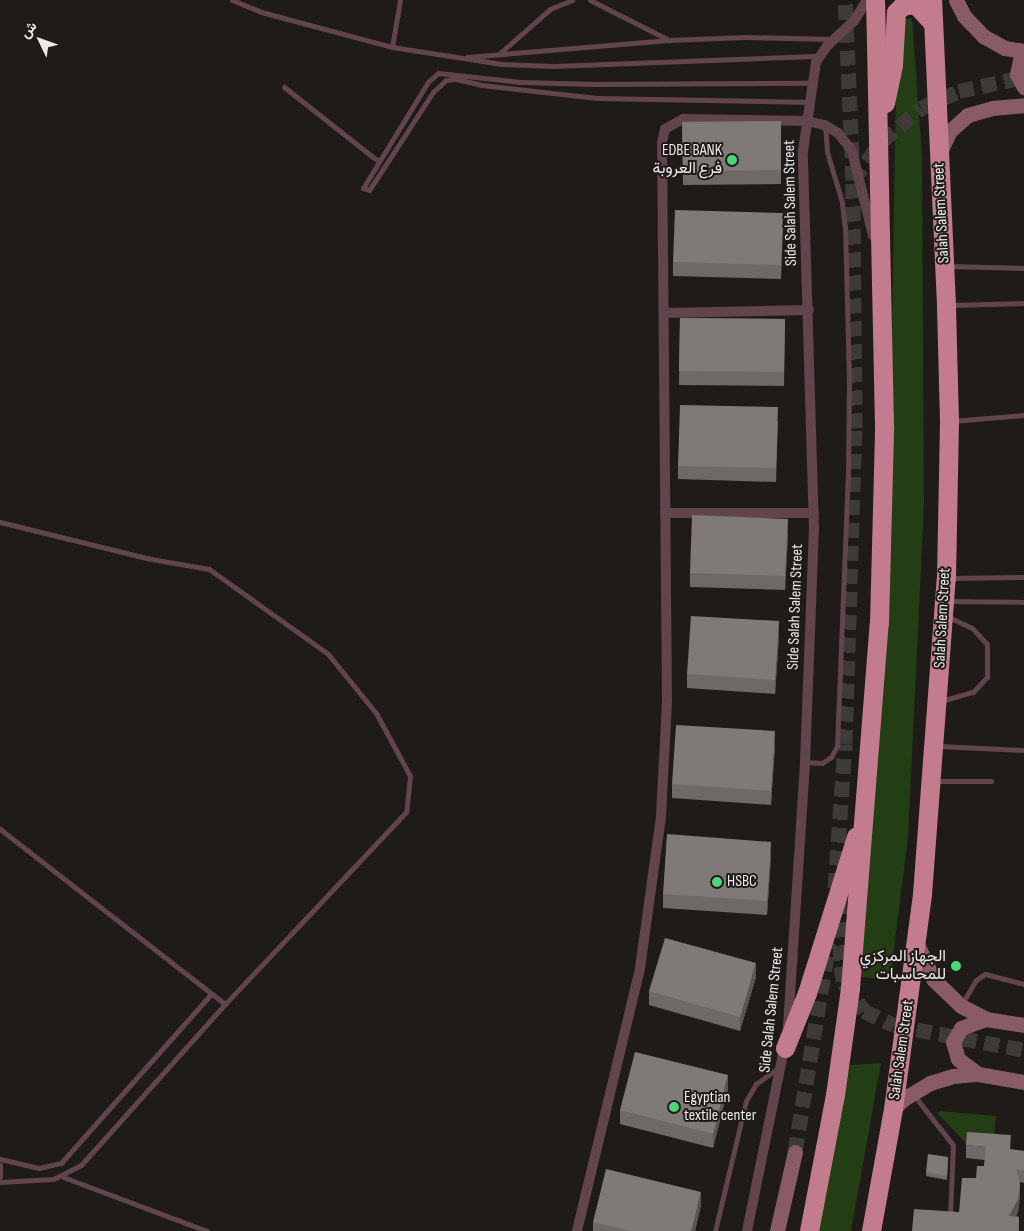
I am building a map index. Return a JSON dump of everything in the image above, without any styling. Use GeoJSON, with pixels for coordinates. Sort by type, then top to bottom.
{"type":"FeatureCollection","features":[{"type":"Feature","properties":{"kind":"highway"},"geometry":{"type":"LineString","coordinates":[[809,1231],[846,1014],[866,804],[882,545],[883,380],[875,0]]}},
{"type":"Feature","properties":{"kind":"highway","name":"Salah Salem Street"},"geometry":{"type":"LineString","coordinates":[[871,1231],[893,1109],[917,944],[935,746],[946,578],[949,421],[946,305],[931,21],[932,0]]}},
{"type":"Feature","properties":{"kind":"highway"},"geometry":{"type":"LineString","coordinates":[[879,119],[891,80],[896,12],[902,6],[915,4],[931,21]]}},
{"type":"Feature","properties":{"kind":"highway"},"geometry":{"type":"LineString","coordinates":[[784,1056],[807,993],[866,804]]}},
{"type":"Feature","properties":{"kind":"main road"},"geometry":{"type":"LineString","coordinates":[[956,0],[964,16],[982,36],[1005,48],[1023,51],[1017,74],[1024,87]]}},
{"type":"Feature","properties":{"kind":"main road"},"geometry":{"type":"LineString","coordinates":[[939,154],[950,131],[968,115],[979,110],[1024,105]]}},
{"type":"Feature","properties":{"kind":"main road"},"geometry":{"type":"LineString","coordinates":[[917,944],[934,980],[961,1006],[986,1018],[1024,1025]]}},
{"type":"Feature","properties":{"kind":"main road"},"geometry":{"type":"LineString","coordinates":[[978,1074],[958,1059],[953,1042],[961,1028],[986,1018]]}},
{"type":"Feature","properties":{"kind":"main road"},"geometry":{"type":"LineString","coordinates":[[893,1109],[912,1093],[935,1081],[978,1074],[1024,1082]]}},
{"type":"Feature","properties":{"kind":"main road"},"geometry":{"type":"LineString","coordinates":[[777,1231],[795,1152]]}},
{"type":"Feature","properties":{"kind":"street"},"geometry":{"type":"LineString","coordinates":[[820,56],[854,21],[866,0]]}},
{"type":"Feature","properties":{"kind":"street","name":"Side Salah Salem Street"},"geometry":{"type":"LineString","coordinates":[[747,1231],[784,1056],[805,762],[814,513],[809,310],[803,170],[807,121],[812,102],[813,83],[820,56]]}},
{"type":"Feature","properties":{"kind":"street"},"geometry":{"type":"LineString","coordinates":[[577,1231],[632,1005],[657,854],[667,701],[662,142],[665,129],[682,119],[807,121],[825,125],[838,133],[852,151],[879,258]]}},
{"type":"Feature","properties":{"kind":"street"},"geometry":{"type":"LineString","coordinates":[[664,313],[809,310]]}},
{"type":"Feature","properties":{"kind":"street"},"geometry":{"type":"LineString","coordinates":[[665,513],[814,513]]}},
{"type":"Feature","properties":{"kind":"lane"},"geometry":{"type":"LineString","coordinates":[[232,0],[266,14],[392,47],[464,58],[554,66],[820,56]]}},
{"type":"Feature","properties":{"kind":"lane"},"geometry":{"type":"LineString","coordinates":[[392,47],[400,0]]}},
{"type":"Feature","properties":{"kind":"lane"},"geometry":{"type":"LineString","coordinates":[[499,54],[550,9],[572,0]]}},
{"type":"Feature","properties":{"kind":"lane"},"geometry":{"type":"LineString","coordinates":[[590,0],[669,40]]}},
{"type":"Feature","properties":{"kind":"lane"},"geometry":{"type":"LineString","coordinates":[[464,58],[669,40],[745,37],[837,39]]}},
{"type":"Feature","properties":{"kind":"lane"},"geometry":{"type":"LineString","coordinates":[[812,102],[597,98],[482,85],[455,79],[438,85],[369,190],[365,190],[363,186],[428,82],[438,73],[521,82],[594,84],[813,83]]}},
{"type":"Feature","properties":{"kind":"lane"},"geometry":{"type":"LineString","coordinates":[[284,87],[378,161]]}},
{"type":"Feature","properties":{"kind":"lane"},"geometry":{"type":"LineString","coordinates":[[805,762],[816,764],[827,760],[835,752],[838,741],[848,476],[849,370],[845,228],[842,202],[828,152],[825,125]]}},
{"type":"Feature","properties":{"kind":"lane"},"geometry":{"type":"LineString","coordinates":[[944,266],[1024,268]]}},
{"type":"Feature","properties":{"kind":"lane"},"geometry":{"type":"LineString","coordinates":[[946,305],[1024,303]]}},
{"type":"Feature","properties":{"kind":"lane"},"geometry":{"type":"LineString","coordinates":[[949,421],[1024,415]]}},
{"type":"Feature","properties":{"kind":"lane"},"geometry":{"type":"LineString","coordinates":[[0,522],[151,559],[209,569],[328,654],[376,712],[410,776],[406,812],[225,1004],[80,1165],[64,1177]]}},
{"type":"Feature","properties":{"kind":"lane"},"geometry":{"type":"LineString","coordinates":[[946,578],[1024,577]]}},
{"type":"Feature","properties":{"kind":"lane"},"geometry":{"type":"LineString","coordinates":[[944,608],[1024,602]]}},
{"type":"Feature","properties":{"kind":"lane"},"geometry":{"type":"LineString","coordinates":[[938,702],[973,692],[987,677],[987,644],[972,628],[944,608]]}},
{"type":"Feature","properties":{"kind":"lane"},"geometry":{"type":"LineString","coordinates":[[935,746],[1024,750]]}},
{"type":"Feature","properties":{"kind":"lane"},"geometry":{"type":"LineString","coordinates":[[932,781],[991,782]]}},
{"type":"Feature","properties":{"kind":"lane"},"geometry":{"type":"LineString","coordinates":[[0,829],[225,1004]]}},
{"type":"Feature","properties":{"kind":"lane"},"geometry":{"type":"LineString","coordinates":[[961,1006],[976,980],[985,974],[1024,984]]}},
{"type":"Feature","properties":{"kind":"lane"},"geometry":{"type":"LineString","coordinates":[[0,1158],[39,1168],[61,1163],[211,994]]}},
{"type":"Feature","properties":{"kind":"lane"},"geometry":{"type":"LineString","coordinates":[[715,1231],[746,1101],[756,1084],[784,1056]]}},
{"type":"Feature","properties":{"kind":"lane"},"geometry":{"type":"LineString","coordinates":[[912,1093],[953,1145],[950,1217]]}},
{"type":"Feature","properties":{"kind":"lane"},"geometry":{"type":"LineString","coordinates":[[0,1165],[0,1177]]}},
{"type":"Feature","properties":{"kind":"lane"},"geometry":{"type":"LineString","coordinates":[[0,1182],[64,1177],[208,1231]]}},
{"type":"Feature","properties":{"kind":"green space"},"geometry":{"type":"Polygon","coordinates":[[[912,18],[922,156],[924,505],[908,838],[890,980],[861,977],[888,582],[897,21],[912,18]]]}},
{"type":"Feature","properties":{"kind":"green space"},"geometry":{"type":"Polygon","coordinates":[[[881,1063],[851,1231],[818,1231],[850,1065],[881,1063]]]}},
{"type":"Feature","properties":{"kind":"green space"},"geometry":{"type":"Polygon","coordinates":[[[940,1111],[996,1116],[993,1147],[967,1144],[937,1113],[940,1111]]]}},
{"type":"Feature","properties":{"kind":"building","name":"EDBE BANK فرع العروبة"},"geometry":{"type":"Polygon","coordinates":[[[781,121],[781,170],[683,171],[682,122],[781,121]]]}},
{"type":"Feature","properties":{"kind":"building"},"geometry":{"type":"Polygon","coordinates":[[[675,210],[783,213],[781,265],[673,262],[675,210]]]}},
{"type":"Feature","properties":{"kind":"building"},"geometry":{"type":"Polygon","coordinates":[[[680,318],[785,319],[784,372],[679,371],[680,318]]]}},
{"type":"Feature","properties":{"kind":"building"},"geometry":{"type":"Polygon","coordinates":[[[680,405],[778,407],[776,468],[678,466],[680,405]]]}},
{"type":"Feature","properties":{"kind":"building"},"geometry":{"type":"Polygon","coordinates":[[[692,515],[788,519],[785,576],[690,573],[692,515]]]}},
{"type":"Feature","properties":{"kind":"building"},"geometry":{"type":"Polygon","coordinates":[[[691,616],[779,621],[775,680],[687,674],[691,616]]]}},
{"type":"Feature","properties":{"kind":"building"},"geometry":{"type":"Polygon","coordinates":[[[676,725],[775,731],[771,791],[672,784],[676,725]]]}},
{"type":"Feature","properties":{"kind":"building","name":"HSBC"},"geometry":{"type":"Polygon","coordinates":[[[667,834],[771,842],[767,901],[663,894],[667,834]]]}},
{"type":"Feature","properties":{"kind":"building"},"geometry":{"type":"Polygon","coordinates":[[[665,938],[756,963],[740,1017],[649,991],[665,938]]]}},
{"type":"Feature","properties":{"kind":"building","name":"Egyptian textile center"},"geometry":{"type":"Polygon","coordinates":[[[635,1052],[728,1075],[713,1134],[620,1110],[635,1052]]]}},
{"type":"Feature","properties":{"kind":"building"},"geometry":{"type":"Polygon","coordinates":[[[967,1132],[1011,1135],[1010,1149],[1024,1151],[1024,1170],[1016,1169],[1020,1184],[1018,1199],[1009,1216],[1019,1217],[1018,1231],[912,1231],[914,1209],[959,1212],[962,1178],[976,1178],[977,1166],[984,1166],[986,1147],[966,1145],[967,1132]]]}},
{"type":"Feature","properties":{"kind":"building"},"geometry":{"type":"Polygon","coordinates":[[[928,1154],[948,1157],[947,1176],[926,1172],[928,1154]]]}},
{"type":"Feature","properties":{"kind":"building"},"geometry":{"type":"Polygon","coordinates":[[[606,1169],[701,1192],[691,1231],[632,1231],[593,1222],[606,1169]]]}},
{"type":"Feature","properties":{"kind":"tunnel"},"geometry":{"type":"LineString","coordinates":[[835,888],[845,744],[855,428],[853,180],[845,0]]}},
{"type":"Feature","properties":{"kind":"tunnel"},"geometry":{"type":"LineString","coordinates":[[853,180],[882,141],[921,108],[959,91],[1024,77]]}},
{"type":"Feature","properties":{"kind":"tunnel"},"geometry":{"type":"LineString","coordinates":[[839,899],[841,966],[844,983],[864,1011],[894,1025],[1024,1050]]}},
{"type":"Feature","properties":{"kind":"tunnel"},"geometry":{"type":"LineString","coordinates":[[795,1152],[829,943]]}},
{"type":"Feature","properties":{"kind":"place","name":"EDBE BANK فرع العروبة"},"geometry":{"type":"Point","coordinates":[732,160]}},
{"type":"Feature","properties":{"kind":"place","name":"HSBC"},"geometry":{"type":"Point","coordinates":[717,882]}},
{"type":"Feature","properties":{"kind":"place","name":"الجهاز المركزي للمحاسبات"},"geometry":{"type":"Point","coordinates":[956,966]}},
{"type":"Feature","properties":{"kind":"place","name":"Egyptian textile center"},"geometry":{"type":"Point","coordinates":[674,1107]}}]}
